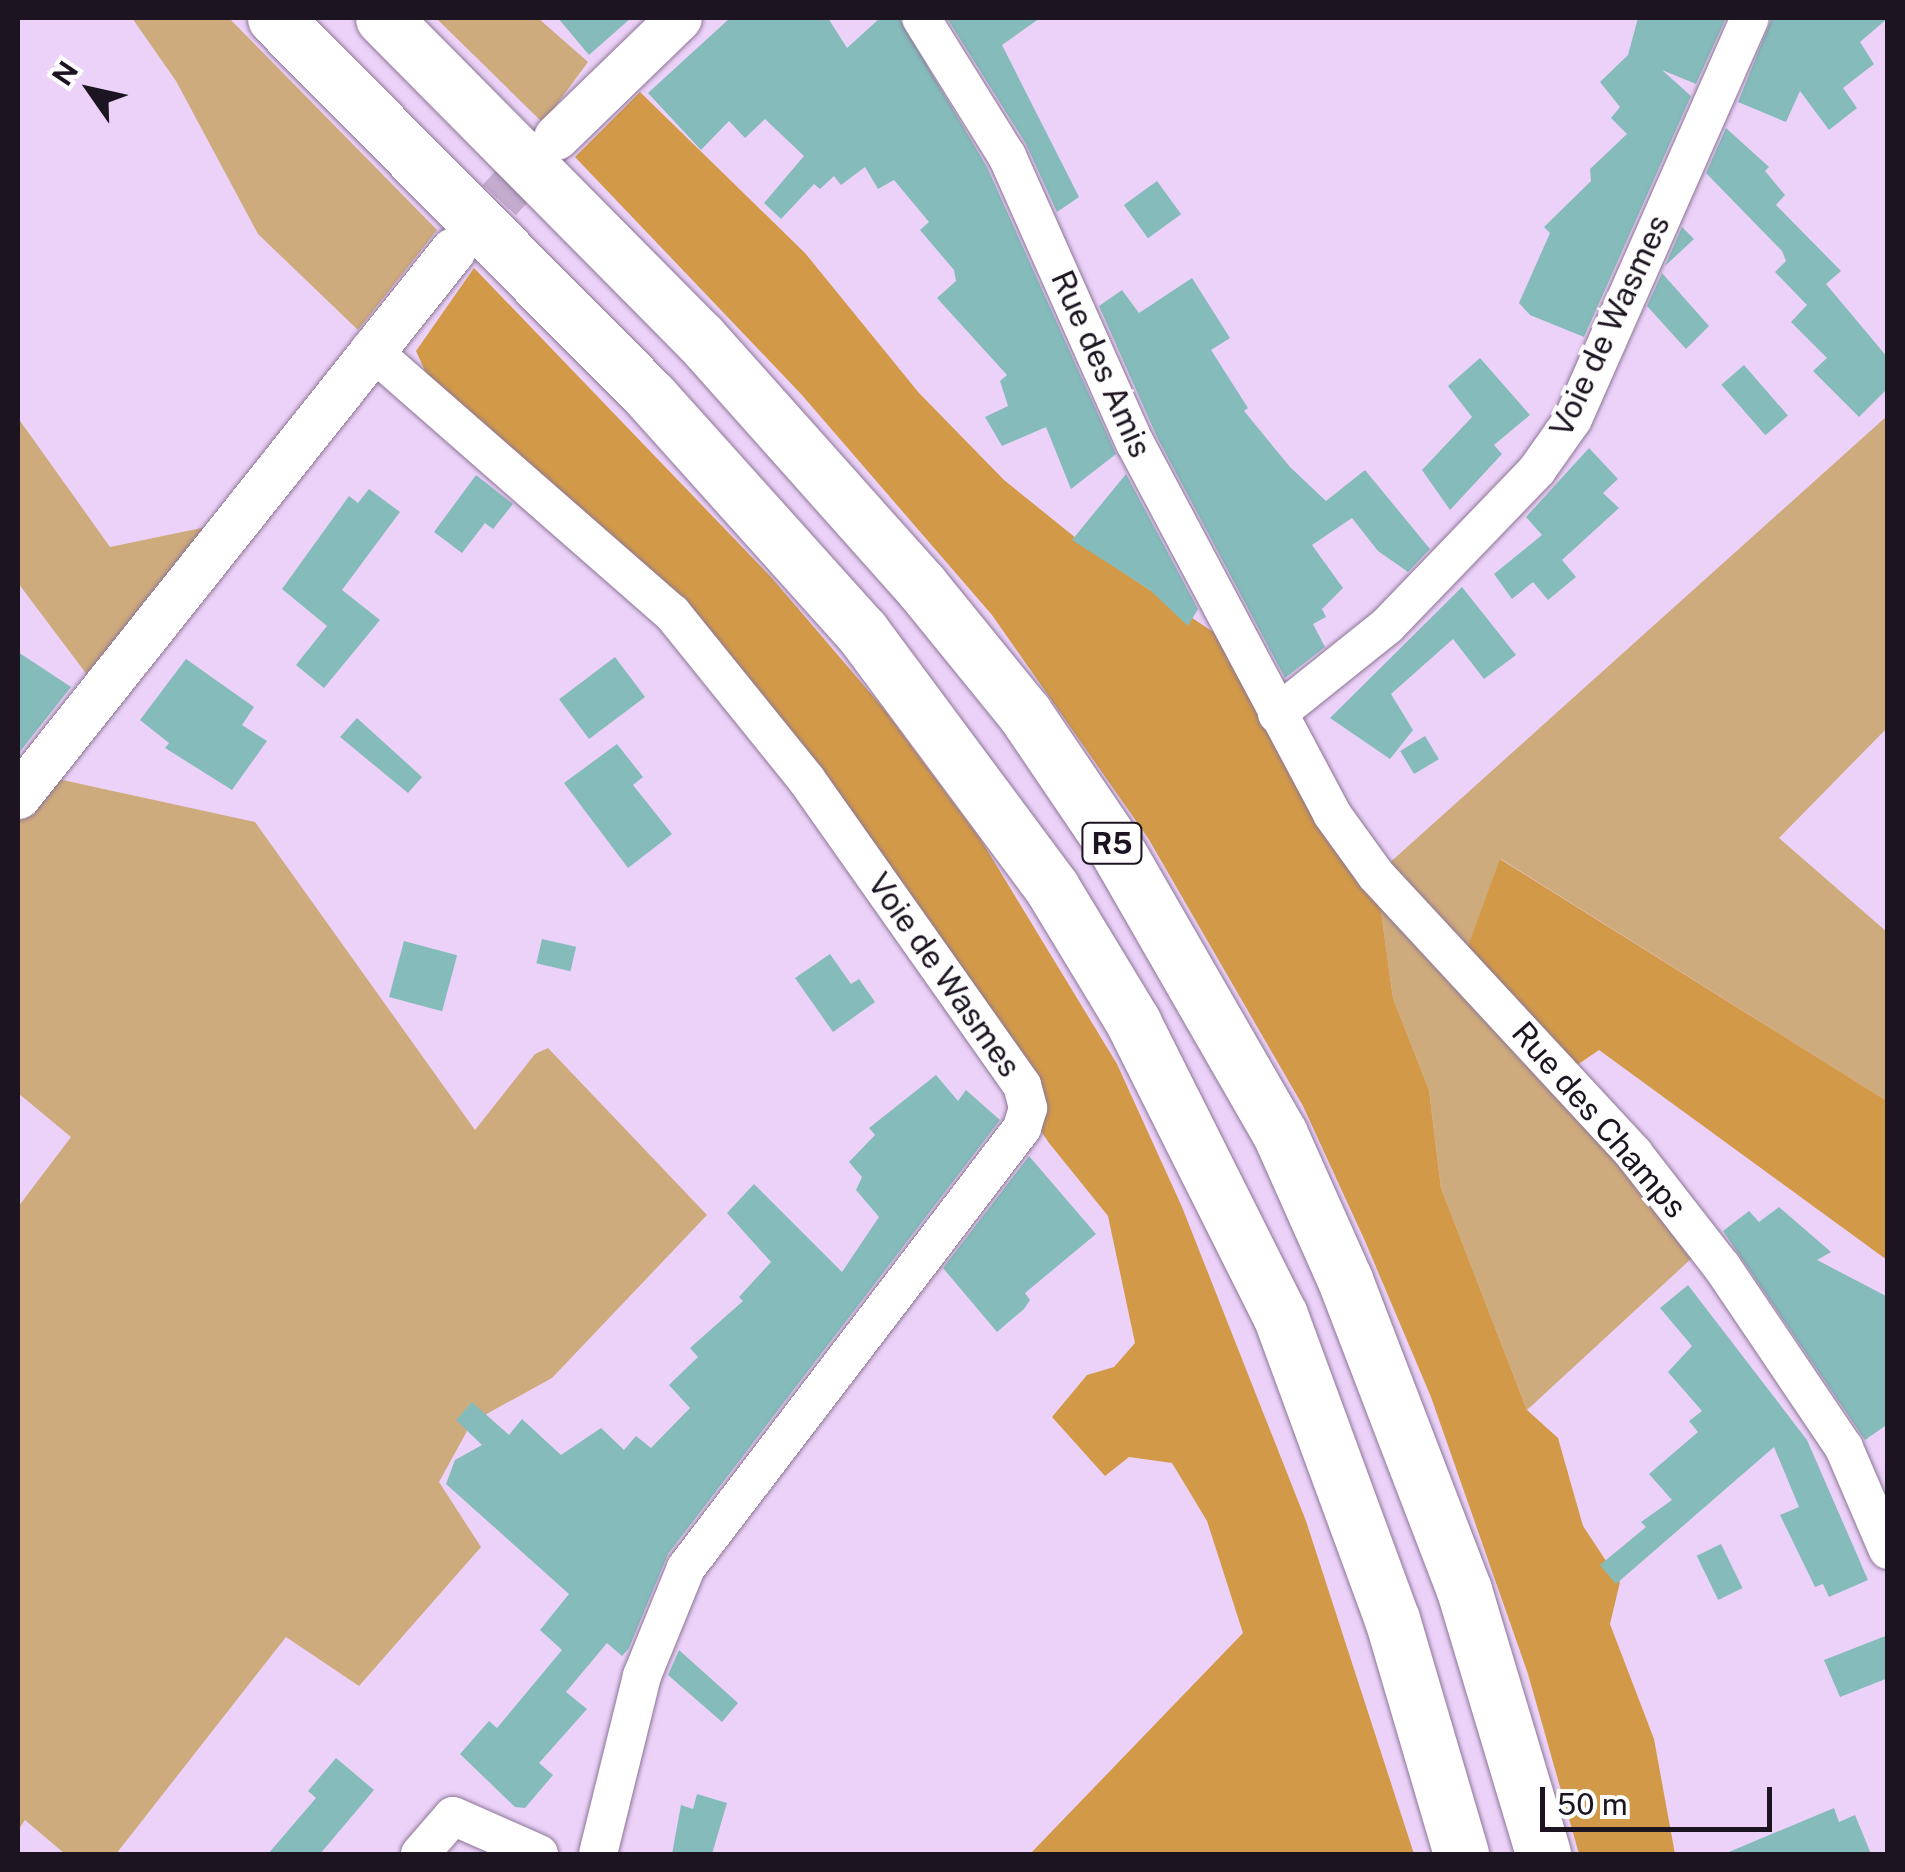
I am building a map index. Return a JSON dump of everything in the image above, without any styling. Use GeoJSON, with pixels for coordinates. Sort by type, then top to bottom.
{"type":"FeatureCollection","features":[{"type":"Feature","properties":{"kind":"highway","name":"R5"},"geometry":{"type":"LineString","coordinates":[[276,18],[652,396],[849,617],[1052,888],[1150,1054],[1280,1314],[1386,1602],[1461,1854]]}},
{"type":"Feature","properties":{"kind":"highway","name":"R5"},"geometry":{"type":"LineString","coordinates":[[383,18],[700,338],[921,586],[1024,714],[1115,848],[1280,1134],[1345,1280],[1464,1590],[1542,1854]]}},
{"type":"Feature","properties":{"kind":"street"},"geometry":{"type":"LineString","coordinates":[[556,137],[679,18]]}},
{"type":"Feature","properties":{"kind":"street","name":"Rue des Amis"},"geometry":{"type":"LineString","coordinates":[[920,18],[1007,156],[1134,443],[1277,714]]}},
{"type":"Feature","properties":{"kind":"street","name":"Voie de Wasmes"},"geometry":{"type":"LineString","coordinates":[[1277,714],[1388,626],[1537,470],[1573,419],[1750,18]]}},
{"type":"Feature","properties":{"kind":"street"},"geometry":{"type":"LineString","coordinates":[[18,796],[370,349],[453,250]]}},
{"type":"Feature","properties":{"kind":"street","name":"Voie de Wasmes"},"geometry":{"type":"LineString","coordinates":[[370,349],[672,613],[806,779],[1022,1085],[1028,1108],[1022,1128],[686,1568],[642,1676],[598,1854]]}},
{"type":"Feature","properties":{"kind":"street","name":"Rue des Champs"},"geometry":{"type":"LineString","coordinates":[[1277,714],[1332,814],[1376,874],[1634,1154],[1722,1268],[1844,1448],[1888,1550]]}},
{"type":"Feature","properties":{"kind":"street"},"geometry":{"type":"LineString","coordinates":[[420,1854],[453,1816],[539,1854]]}},
{"type":"Feature","properties":{"kind":"shaded area"},"geometry":{"type":"Polygon","coordinates":[[[132,18],[229,18],[437,230],[358,330],[258,234],[176,81],[132,18]]]}},
{"type":"Feature","properties":{"kind":"shaded area"},"geometry":{"type":"Polygon","coordinates":[[[436,18],[538,18],[588,62],[543,123],[436,18]]]}},
{"type":"Feature","properties":{"kind":"shaded area"},"geometry":{"type":"Polygon","coordinates":[[[640,92],[805,253],[919,393],[1004,480],[1097,555],[1245,653],[1376,875],[1393,998],[1429,1090],[1441,1188],[1527,1410],[1558,1438],[1583,1526],[1620,1582],[1610,1624],[1654,1739],[1675,1854],[1579,1854],[1528,1674],[1431,1397],[1365,1241],[1303,1106],[1148,838],[992,615],[801,394],[575,157],[640,92]]]}},
{"type":"Feature","properties":{"kind":"shaded area"},"geometry":{"type":"Polygon","coordinates":[[[474,268],[771,577],[884,709],[981,840],[1117,1064],[1182,1207],[1306,1521],[1414,1854],[1030,1854],[1243,1633],[1207,1521],[1172,1463],[1129,1457],[1105,1476],[1052,1417],[1087,1375],[1114,1367],[1135,1343],[1108,1216],[1049,1143],[750,705],[443,410],[416,351],[474,268]]]}},
{"type":"Feature","properties":{"kind":"shaded area"},"geometry":{"type":"Polygon","coordinates":[[[1887,416],[1887,728],[1779,838],[1887,932],[1887,1101],[1501,859],[1461,965],[1705,1246],[1527,1410],[1441,1188],[1429,1090],[1393,998],[1376,875],[1887,416]]]}},
{"type":"Feature","properties":{"kind":"shaded area"},"geometry":{"type":"Polygon","coordinates":[[[18,418],[110,547],[235,521],[100,692],[18,583],[18,418]]]}},
{"type":"Feature","properties":{"kind":"shaded area"},"geometry":{"type":"Polygon","coordinates":[[[35,774],[255,822],[475,1130],[535,1054],[548,1048],[707,1215],[552,1378],[472,1422],[439,1482],[481,1547],[359,1686],[286,1637],[116,1854],[65,1854],[25,1820],[18,1831],[18,1207],[71,1137],[18,1093],[18,796],[35,774]]]}},
{"type":"Feature","properties":{"kind":"shaded area"},"geometry":{"type":"Polygon","coordinates":[[[1500,859],[1887,1101],[1887,1260],[1599,1050],[1564,1074],[1461,965],[1500,859]]]}},
{"type":"Feature","properties":{"kind":"building"},"geometry":{"type":"Polygon","coordinates":[[[558,18],[631,18],[589,55],[558,18]]]}},
{"type":"Feature","properties":{"kind":"building"},"geometry":{"type":"Polygon","coordinates":[[[730,18],[828,18],[847,48],[880,18],[899,18],[987,167],[1116,454],[1071,489],[1046,427],[1002,446],[985,417],[1008,406],[1000,381],[1007,375],[937,298],[956,281],[954,270],[920,230],[929,222],[894,180],[878,189],[865,167],[841,185],[834,176],[820,189],[814,184],[781,219],[764,203],[804,156],[765,119],[745,138],[729,121],[701,150],[648,93],[730,18]]]}},
{"type":"Feature","properties":{"kind":"building"},"geometry":{"type":"Polygon","coordinates":[[[947,18],[1040,18],[1002,45],[1079,197],[1057,212],[1026,144],[947,18]]]}},
{"type":"Feature","properties":{"kind":"building"},"geometry":{"type":"Polygon","coordinates":[[[1638,18],[1726,18],[1696,84],[1662,70],[1691,96],[1584,337],[1530,315],[1519,303],[1550,233],[1544,227],[1591,181],[1590,169],[1627,134],[1611,118],[1620,107],[1600,82],[1628,55],[1638,18]]]}},
{"type":"Feature","properties":{"kind":"building"},"geometry":{"type":"Polygon","coordinates":[[[1772,18],[1888,18],[1860,42],[1874,64],[1843,88],[1857,108],[1829,130],[1800,91],[1786,122],[1738,102],[1772,18]]]}},
{"type":"Feature","properties":{"kind":"building"},"geometry":{"type":"Polygon","coordinates":[[[1726,128],[1769,167],[1765,171],[1785,195],[1776,205],[1841,271],[1826,284],[1888,358],[1888,388],[1859,417],[1813,371],[1827,358],[1791,322],[1807,305],[1775,272],[1786,261],[1782,251],[1706,173],[1726,128]]]}},
{"type":"Feature","properties":{"kind":"building"},"geometry":{"type":"Polygon","coordinates":[[[1157,181],[1181,214],[1148,238],[1124,205],[1157,181]]]}},
{"type":"Feature","properties":{"kind":"building"},"geometry":{"type":"Polygon","coordinates":[[[1682,227],[1694,239],[1665,266],[1682,227]]]}},
{"type":"Feature","properties":{"kind":"building"},"geometry":{"type":"Polygon","coordinates":[[[1662,273],[1709,326],[1686,349],[1647,306],[1662,273]]]}},
{"type":"Feature","properties":{"kind":"building"},"geometry":{"type":"Polygon","coordinates":[[[1192,278],[1230,338],[1211,350],[1248,408],[1244,411],[1290,467],[1326,501],[1365,470],[1430,549],[1408,572],[1378,551],[1352,518],[1312,545],[1343,588],[1322,609],[1326,617],[1313,624],[1325,647],[1285,678],[1157,437],[1099,306],[1122,290],[1139,313],[1192,278]]]}},
{"type":"Feature","properties":{"kind":"building"},"geometry":{"type":"Polygon","coordinates":[[[1480,358],[1530,415],[1494,445],[1502,454],[1450,510],[1422,470],[1472,417],[1448,386],[1480,358]]]}},
{"type":"Feature","properties":{"kind":"building"},"geometry":{"type":"Polygon","coordinates":[[[1744,365],[1788,416],[1765,435],[1721,385],[1744,365]]]}},
{"type":"Feature","properties":{"kind":"building"},"geometry":{"type":"Polygon","coordinates":[[[1589,448],[1618,479],[1603,493],[1619,508],[1562,560],[1576,577],[1548,600],[1533,582],[1512,599],[1494,574],[1542,535],[1526,517],[1589,448]]]}},
{"type":"Feature","properties":{"kind":"building"},"geometry":{"type":"Polygon","coordinates":[[[1126,474],[1198,609],[1188,626],[1150,590],[1072,540],[1126,474]]]}},
{"type":"Feature","properties":{"kind":"building"},"geometry":{"type":"Polygon","coordinates":[[[476,475],[513,504],[493,529],[485,523],[462,553],[434,532],[476,475]]]}},
{"type":"Feature","properties":{"kind":"building"},"geometry":{"type":"Polygon","coordinates":[[[369,489],[400,512],[342,590],[380,620],[324,688],[296,665],[327,626],[282,589],[349,496],[358,503],[369,489]]]}},
{"type":"Feature","properties":{"kind":"building"},"geometry":{"type":"Polygon","coordinates":[[[1462,587],[1516,655],[1484,679],[1453,639],[1391,694],[1413,730],[1390,759],[1330,718],[1462,587]]]}},
{"type":"Feature","properties":{"kind":"building"},"geometry":{"type":"Polygon","coordinates":[[[18,652],[71,687],[18,754],[18,652]]]}},
{"type":"Feature","properties":{"kind":"building"},"geometry":{"type":"Polygon","coordinates":[[[615,657],[645,697],[589,739],[559,699],[615,657]]]}},
{"type":"Feature","properties":{"kind":"building"},"geometry":{"type":"Polygon","coordinates":[[[186,659],[254,707],[242,725],[267,741],[232,790],[165,748],[169,743],[140,720],[186,659]]]}},
{"type":"Feature","properties":{"kind":"building"},"geometry":{"type":"Polygon","coordinates":[[[357,718],[422,777],[408,793],[340,737],[357,718]]]}},
{"type":"Feature","properties":{"kind":"building"},"geometry":{"type":"Polygon","coordinates":[[[1425,736],[1439,759],[1414,774],[1400,751],[1425,736]]]}},
{"type":"Feature","properties":{"kind":"building"},"geometry":{"type":"Polygon","coordinates":[[[617,744],[643,777],[633,785],[672,834],[628,868],[564,783],[617,744]]]}},
{"type":"Feature","properties":{"kind":"building"},"geometry":{"type":"Polygon","coordinates":[[[542,939],[576,947],[570,971],[536,963],[542,939]]]}},
{"type":"Feature","properties":{"kind":"building"},"geometry":{"type":"Polygon","coordinates":[[[404,941],[457,955],[442,1011],[389,997],[404,941]]]}},
{"type":"Feature","properties":{"kind":"building"},"geometry":{"type":"Polygon","coordinates":[[[830,954],[851,984],[859,979],[875,1002],[833,1032],[795,978],[830,954]]]}},
{"type":"Feature","properties":{"kind":"building"},"geometry":{"type":"Polygon","coordinates":[[[936,1075],[958,1101],[966,1090],[1000,1120],[668,1554],[629,1648],[622,1656],[607,1643],[566,1692],[587,1709],[539,1763],[553,1775],[525,1808],[515,1807],[460,1754],[489,1721],[497,1728],[562,1650],[540,1630],[569,1594],[446,1484],[455,1460],[482,1445],[456,1420],[472,1402],[509,1435],[522,1419],[561,1455],[601,1428],[624,1450],[636,1436],[651,1448],[690,1408],[669,1385],[698,1357],[690,1348],[743,1301],[739,1297],[771,1262],[727,1213],[754,1184],[842,1272],[879,1217],[856,1190],[862,1177],[849,1162],[875,1135],[869,1128],[936,1075]]]}},
{"type":"Feature","properties":{"kind":"building"},"geometry":{"type":"Polygon","coordinates":[[[1029,1156],[1096,1234],[1025,1293],[1030,1300],[1024,1309],[997,1332],[943,1268],[1029,1156]]]}},
{"type":"Feature","properties":{"kind":"building"},"geometry":{"type":"Polygon","coordinates":[[[1779,1207],[1831,1252],[1817,1260],[1888,1297],[1888,1424],[1865,1440],[1723,1231],[1749,1211],[1759,1222],[1779,1207]]]}},
{"type":"Feature","properties":{"kind":"building"},"geometry":{"type":"Polygon","coordinates":[[[1688,1285],[1807,1440],[1868,1580],[1829,1597],[1823,1584],[1815,1587],[1780,1515],[1799,1507],[1774,1447],[1616,1584],[1600,1565],[1646,1527],[1641,1522],[1672,1500],[1649,1474],[1698,1432],[1689,1421],[1702,1411],[1668,1372],[1692,1346],[1660,1308],[1688,1285]]]}},
{"type":"Feature","properties":{"kind":"building"},"geometry":{"type":"Polygon","coordinates":[[[1721,1544],[1742,1588],[1718,1600],[1697,1556],[1721,1544]]]}},
{"type":"Feature","properties":{"kind":"building"},"geometry":{"type":"Polygon","coordinates":[[[1888,1635],[1888,1678],[1840,1697],[1824,1660],[1888,1635]]]}},
{"type":"Feature","properties":{"kind":"building"},"geometry":{"type":"Polygon","coordinates":[[[679,1650],[738,1703],[722,1722],[668,1675],[679,1650]]]}},
{"type":"Feature","properties":{"kind":"building"},"geometry":{"type":"Polygon","coordinates":[[[336,1758],[374,1790],[320,1854],[268,1854],[316,1798],[308,1791],[336,1758]]]}},
{"type":"Feature","properties":{"kind":"building"},"geometry":{"type":"Polygon","coordinates":[[[697,1794],[727,1803],[712,1854],[672,1854],[681,1805],[693,1809],[697,1794]]]}},
{"type":"Feature","properties":{"kind":"building"},"geometry":{"type":"Polygon","coordinates":[[[1834,1808],[1839,1822],[1855,1815],[1871,1854],[1724,1854],[1834,1808]]]}},
{"type":"Feature","properties":{"kind":"tunnel"},"geometry":{"type":"LineString","coordinates":[[454,249],[553,141]]}}]}
